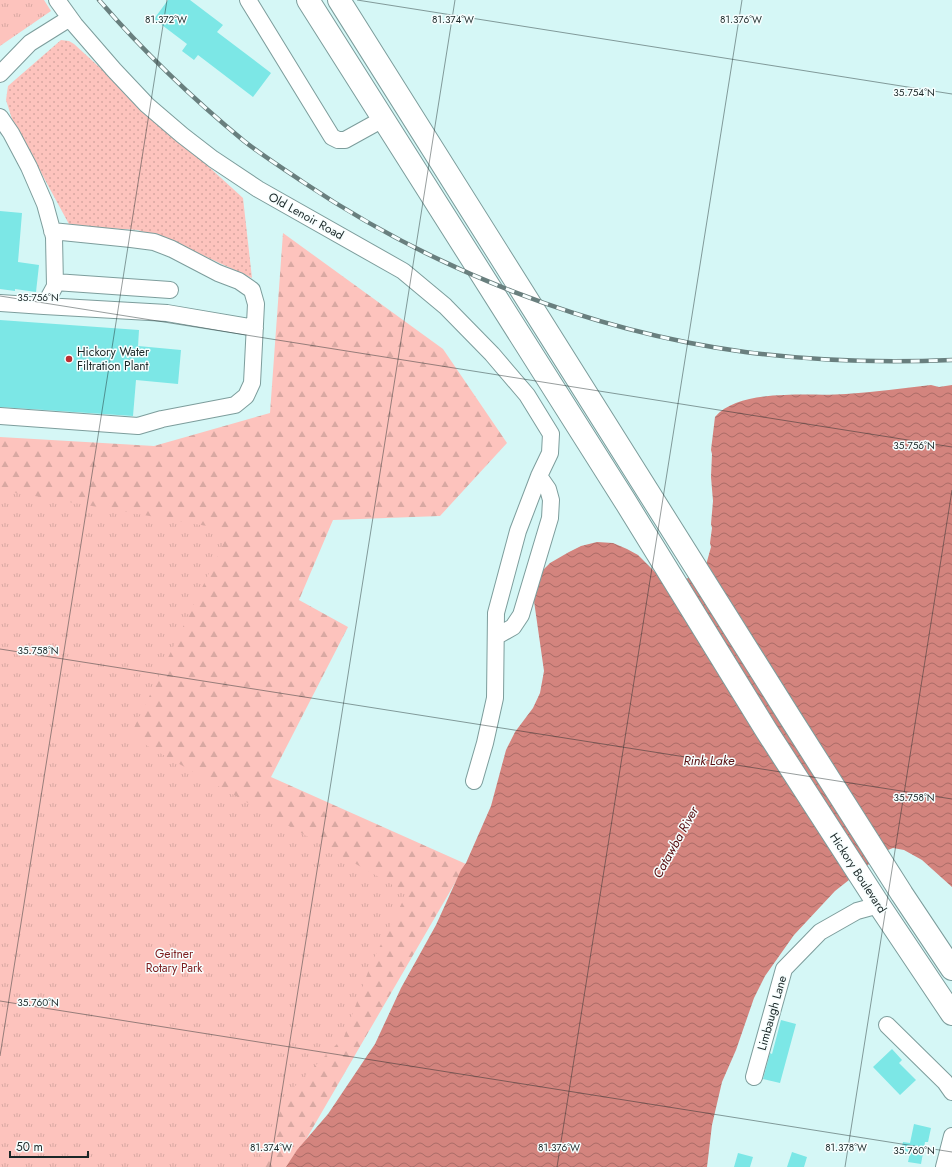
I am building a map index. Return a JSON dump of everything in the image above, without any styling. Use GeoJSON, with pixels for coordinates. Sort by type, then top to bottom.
{"type":"FeatureCollection","features":[{"type":"Feature","properties":{"kind":"highway","name":"Hickory Boulevard"},"geometry":{"type":"LineString","coordinates":[[308,0],[625,501],[766,730],[875,899],[952,1014]]}},
{"type":"Feature","properties":{"kind":"highway"},"geometry":{"type":"LineString","coordinates":[[339,0],[902,894],[950,962]]}},
{"type":"Feature","properties":{"kind":"street","name":"Old Lenoir Road"},"geometry":{"type":"LineString","coordinates":[[57,0],[70,18],[114,70],[147,105],[182,135],[219,163],[258,189],[403,271],[445,306],[492,354],[527,395],[551,434],[550,453],[539,476]]}},
{"type":"Feature","properties":{"kind":"street"},"geometry":{"type":"LineString","coordinates":[[248,0],[332,137],[338,140],[345,140],[383,119]]}},
{"type":"Feature","properties":{"kind":"street"},"geometry":{"type":"LineString","coordinates":[[0,74],[30,43],[70,18]]}},
{"type":"Feature","properties":{"kind":"street"},"geometry":{"type":"LineString","coordinates":[[0,116],[11,133],[45,204],[54,237],[55,286],[44,306]]}},
{"type":"Feature","properties":{"kind":"street"},"geometry":{"type":"LineString","coordinates":[[0,416],[138,426],[162,419],[235,405],[246,396],[252,383],[256,304],[252,290],[239,281],[218,273],[172,249],[154,242],[52,231]]}},
{"type":"Feature","properties":{"kind":"street"},"geometry":{"type":"LineString","coordinates":[[55,282],[170,290]]}},
{"type":"Feature","properties":{"kind":"street"},"geometry":{"type":"LineString","coordinates":[[0,302],[167,313],[255,328]]}},
{"type":"Feature","properties":{"kind":"street"},"geometry":{"type":"LineString","coordinates":[[474,781],[485,743],[495,698],[497,636],[496,613],[518,531],[539,476]]}},
{"type":"Feature","properties":{"kind":"street"},"geometry":{"type":"LineString","coordinates":[[497,636],[513,627],[521,615],[550,518],[551,500],[548,489],[539,476]]}},
{"type":"Feature","properties":{"kind":"street","name":"Limbaugh Lane"},"geometry":{"type":"LineString","coordinates":[[754,1077],[784,969],[820,932],[875,899]]}},
{"type":"Feature","properties":{"kind":"street"},"geometry":{"type":"LineString","coordinates":[[887,1024],[945,1082],[952,1092]]}},
{"type":"Feature","properties":{"kind":"street"},"geometry":{"type":"LineString","coordinates":[[944,1167],[952,1136]]}},
{"type":"Feature","properties":{"kind":"green space"},"geometry":{"type":"Polygon","coordinates":[[[0,0],[44,0],[51,11],[0,46],[0,0]]]}},
{"type":"Feature","properties":{"kind":"green space"},"geometry":{"type":"Polygon","coordinates":[[[61,40],[69,41],[74,44],[243,198],[252,278],[176,243],[138,230],[70,226],[12,119],[6,100],[8,86],[61,40]]]}},
{"type":"Feature","properties":{"kind":"green space"},"geometry":{"type":"Polygon","coordinates":[[[283,233],[443,349],[507,443],[440,516],[333,520],[299,600],[348,627],[271,777],[466,864],[290,1167],[0,1167],[0,437],[154,446],[270,413],[283,233]]]}},
{"type":"Feature","properties":{"kind":"green space","name":"Geitner Rotary Park"},"geometry":{"type":"Polygon","coordinates":[[[0,490],[230,530],[130,736],[407,893],[371,964],[344,1037],[289,1092],[256,1167],[0,1167],[0,490]]]}},
{"type":"Feature","properties":{"kind":"water","name":"Rink Lake"},"geometry":{"type":"Polygon","coordinates":[[[931,385],[939,387],[952,385],[952,887],[922,860],[904,850],[893,848],[880,853],[868,865],[835,891],[794,935],[765,976],[754,998],[736,1050],[722,1082],[712,1125],[707,1167],[286,1167],[297,1150],[328,1114],[375,1044],[401,988],[436,925],[461,870],[466,863],[491,806],[506,750],[515,732],[533,708],[540,693],[544,671],[532,587],[543,570],[550,563],[581,546],[597,542],[613,543],[638,555],[655,572],[669,579],[684,580],[700,572],[706,565],[711,547],[713,501],[711,450],[715,417],[727,408],[741,401],[758,397],[777,395],[846,394],[931,385]]]}},
{"type":"Feature","properties":{"kind":"building"},"geometry":{"type":"Polygon","coordinates":[[[168,0],[190,0],[223,25],[217,32],[271,73],[253,97],[198,55],[194,60],[182,51],[187,44],[154,19],[168,0]]]}},
{"type":"Feature","properties":{"kind":"building"},"geometry":{"type":"Polygon","coordinates":[[[0,211],[22,213],[18,262],[39,265],[36,292],[15,289],[15,291],[0,289],[0,211]]]}},
{"type":"Feature","properties":{"kind":"building","name":"Hickory Water Filtration Plant"},"geometry":{"type":"Polygon","coordinates":[[[0,320],[139,330],[138,346],[181,350],[178,384],[136,380],[133,416],[0,407],[0,320]]]}},
{"type":"Feature","properties":{"kind":"building"},"geometry":{"type":"Polygon","coordinates":[[[781,1020],[796,1024],[780,1083],[763,1079],[770,1053],[772,1054],[781,1020]]]}},
{"type":"Feature","properties":{"kind":"building"},"geometry":{"type":"Polygon","coordinates":[[[892,1049],[902,1060],[899,1063],[916,1080],[900,1095],[873,1067],[892,1049]]]}},
{"type":"Feature","properties":{"kind":"building"},"geometry":{"type":"Polygon","coordinates":[[[914,1124],[931,1128],[928,1142],[925,1142],[921,1164],[908,1162],[910,1153],[901,1151],[903,1142],[910,1143],[914,1124]]]}},
{"type":"Feature","properties":{"kind":"building"},"geometry":{"type":"Polygon","coordinates":[[[792,1152],[807,1157],[804,1167],[787,1167],[792,1152]]]}},
{"type":"Feature","properties":{"kind":"building"},"geometry":{"type":"Polygon","coordinates":[[[738,1153],[753,1157],[750,1167],[734,1167],[738,1153]]]}},
{"type":"Feature","properties":{"kind":"railway"},"geometry":{"type":"LineString","coordinates":[[99,0],[168,74],[251,147],[353,214],[405,243],[459,269],[515,292],[571,312],[629,329],[687,342],[745,352],[823,359],[874,361],[952,360]]}},
{"type":"Feature","properties":{"kind":"place","name":"Hickory Water Filtration Plant"},"geometry":{"type":"Point","coordinates":[69,359]}},
{"type":"Feature","properties":{"kind":"water label","name":"Catawba River"},"geometry":{"type":"Point","coordinates":[675,842]}}]}
